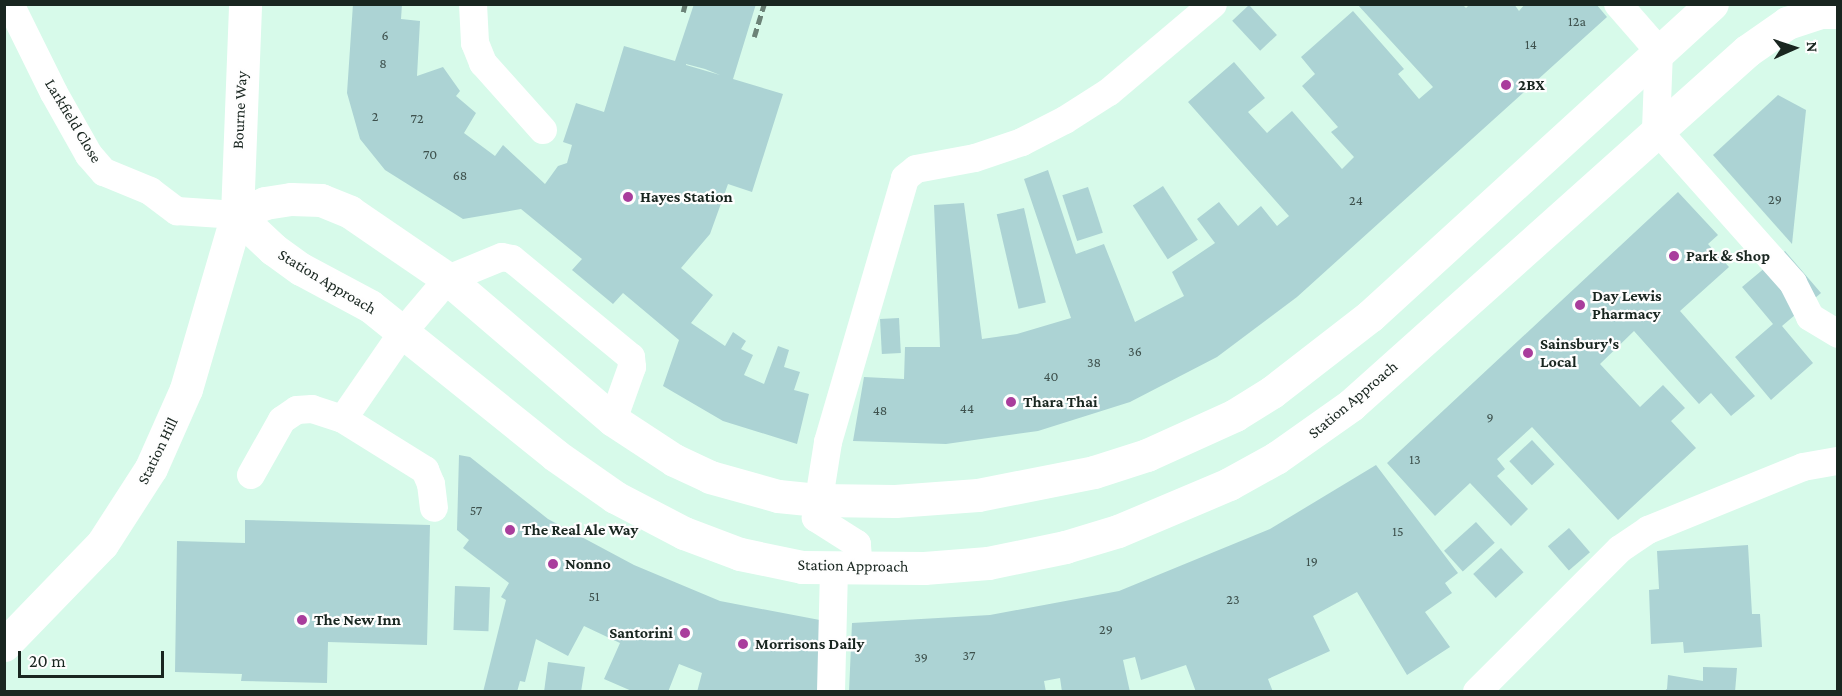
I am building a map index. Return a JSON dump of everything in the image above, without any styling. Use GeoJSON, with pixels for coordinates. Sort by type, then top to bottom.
{"type":"FeatureCollection","features":[{"type":"Feature","properties":{"kind":"street","name":"Bourne Way"},"geometry":{"type":"LineString","coordinates":[[237,215],[245,4]]}},
{"type":"Feature","properties":{"kind":"street"},"geometry":{"type":"LineString","coordinates":[[237,215],[265,203],[321,200],[376,227],[448,279],[613,420],[674,460],[710,477],[778,496],[818,500],[938,500],[1041,484],[1147,455],[1235,415],[1272,392],[1370,316],[1550,156],[1659,51],[1712,4]]}},
{"type":"Feature","properties":{"kind":"street","name":"Station Approach"},"geometry":{"type":"LineString","coordinates":[[237,215],[273,249],[370,306],[555,456],[649,516],[740,554],[847,569],[988,563],[1065,547],[1168,510],[1267,464],[1351,405],[1656,129],[1747,51],[1787,23],[1821,12],[1838,12]]}},
{"type":"Feature","properties":{"kind":"street","name":"Station Hill"},"geometry":{"type":"LineString","coordinates":[[4,645],[102,544],[150,468],[186,389],[237,215]]}},
{"type":"Feature","properties":{"kind":"lane","name":"Larkfield Close"},"geometry":{"type":"LineString","coordinates":[[10,4],[54,93],[89,155],[104,172],[123,184],[150,191],[177,211],[237,215]]}},
{"type":"Feature","properties":{"kind":"lane"},"geometry":{"type":"LineString","coordinates":[[473,4],[475,43],[483,63],[543,130]]}},
{"type":"Feature","properties":{"kind":"lane"},"geometry":{"type":"LineString","coordinates":[[831,692],[847,569],[857,544],[816,518],[818,500],[846,376],[905,178],[916,169],[975,158],[1022,142],[1065,120],[1132,74],[1213,4]]}},
{"type":"Feature","properties":{"kind":"lane"},"geometry":{"type":"LineString","coordinates":[[1618,4],[1659,51],[1656,129],[1793,283],[1810,317],[1838,334]]}},
{"type":"Feature","properties":{"kind":"lane"},"geometry":{"type":"LineString","coordinates":[[343,419],[403,332],[448,279],[502,257],[513,260],[631,357],[632,367],[613,420]]}},
{"type":"Feature","properties":{"kind":"lane"},"geometry":{"type":"LineString","coordinates":[[251,476],[282,420],[297,410],[312,409],[343,419],[425,470],[431,484],[434,508]]}},
{"type":"Feature","properties":{"kind":"lane"},"geometry":{"type":"LineString","coordinates":[[1477,692],[1620,549],[1648,530],[1803,466],[1838,461]]}},
{"type":"Feature","properties":{"kind":"building"},"geometry":{"type":"Polygon","coordinates":[[[353,4],[402,4],[401,19],[420,21],[417,76],[443,67],[460,91],[456,96],[476,113],[464,133],[495,156],[503,145],[545,184],[558,166],[567,163],[572,145],[563,142],[576,103],[604,112],[624,46],[675,61],[694,4],[756,4],[733,79],[783,94],[752,192],[728,184],[710,234],[681,268],[713,295],[691,323],[725,346],[733,332],[746,341],[741,349],[753,355],[744,375],[764,384],[778,346],[789,350],[784,367],[800,372],[794,390],[809,394],[797,444],[723,421],[663,386],[679,340],[623,293],[613,304],[572,270],[582,259],[521,209],[463,219],[385,170],[360,139],[347,93],[353,4]],[[686,64],[720,75],[705,69],[686,64]]]}},
{"type":"Feature","properties":{"kind":"building"},"geometry":{"type":"Polygon","coordinates":[[[1357,4],[1462,4],[1466,8],[1470,4],[1514,4],[1519,11],[1525,4],[1596,4],[1607,17],[1297,297],[1217,357],[1130,402],[1038,431],[946,444],[853,441],[864,377],[904,379],[905,347],[940,347],[934,205],[964,203],[982,339],[1017,334],[1071,318],[1024,179],[1048,170],[1076,254],[1104,244],[1135,322],[1184,296],[1172,272],[1215,243],[1197,219],[1219,202],[1238,226],[1261,206],[1277,226],[1289,216],[1188,102],[1234,62],[1265,98],[1248,112],[1267,133],[1292,111],[1342,169],[1354,157],[1331,132],[1338,127],[1302,86],[1315,74],[1301,57],[1353,11],[1404,69],[1398,74],[1419,99],[1433,87],[1357,4]]]}},
{"type":"Feature","properties":{"kind":"building"},"geometry":{"type":"Polygon","coordinates":[[[1249,5],[1277,35],[1260,51],[1232,21],[1249,5]]]}},
{"type":"Feature","properties":{"kind":"building"},"geometry":{"type":"Polygon","coordinates":[[[1778,95],[1806,110],[1792,244],[1713,155],[1778,95]]]}},
{"type":"Feature","properties":{"kind":"building"},"geometry":{"type":"Polygon","coordinates":[[[1163,186],[1198,240],[1168,259],[1133,206],[1163,186]]]}},
{"type":"Feature","properties":{"kind":"building"},"geometry":{"type":"Polygon","coordinates":[[[1088,187],[1103,233],[1077,241],[1062,195],[1088,187]]]}},
{"type":"Feature","properties":{"kind":"building"},"geometry":{"type":"Polygon","coordinates":[[[1678,192],[1718,235],[1708,244],[1729,267],[1680,311],[1755,396],[1731,416],[1711,393],[1699,404],[1634,331],[1600,364],[1640,407],[1663,385],[1685,408],[1671,421],[1696,448],[1618,520],[1532,427],[1497,459],[1505,469],[1497,476],[1528,509],[1511,526],[1470,483],[1435,516],[1387,463],[1678,192]]]}},
{"type":"Feature","properties":{"kind":"building"},"geometry":{"type":"Polygon","coordinates":[[[1024,208],[1046,303],[1019,309],[997,214],[1024,208]]]}},
{"type":"Feature","properties":{"kind":"building"},"geometry":{"type":"Polygon","coordinates":[[[1785,251],[1821,293],[1782,326],[1813,363],[1771,400],[1735,357],[1773,324],[1742,287],[1785,251]]]}},
{"type":"Feature","properties":{"kind":"building"},"geometry":{"type":"Polygon","coordinates":[[[899,318],[901,353],[882,354],[880,319],[899,318]]]}},
{"type":"Feature","properties":{"kind":"building"},"geometry":{"type":"Polygon","coordinates":[[[1532,440],[1555,464],[1532,485],[1509,461],[1532,440]]]}},
{"type":"Feature","properties":{"kind":"building"},"geometry":{"type":"Polygon","coordinates":[[[459,455],[470,457],[548,519],[634,565],[720,601],[825,621],[821,692],[697,692],[702,673],[679,664],[668,692],[634,692],[604,679],[620,643],[584,626],[568,656],[536,639],[525,682],[520,681],[517,692],[483,692],[506,600],[501,597],[509,583],[463,548],[469,540],[457,530],[459,455]]]}},
{"type":"Feature","properties":{"kind":"building"},"geometry":{"type":"Polygon","coordinates":[[[1376,465],[1458,573],[1445,583],[1452,593],[1425,612],[1450,647],[1407,675],[1357,592],[1313,616],[1330,651],[1268,679],[1273,692],[1196,692],[1186,665],[1141,680],[1135,657],[1123,660],[1130,692],[1062,692],[1060,678],[1044,681],[1046,692],[849,692],[852,623],[990,615],[1119,591],[1270,529],[1376,465]]]}},
{"type":"Feature","properties":{"kind":"building","name":"The New Inn"},"geometry":{"type":"Polygon","coordinates":[[[245,520],[430,525],[427,645],[328,642],[327,683],[241,681],[242,674],[175,672],[177,541],[245,543],[245,520]]]}},
{"type":"Feature","properties":{"kind":"building"},"geometry":{"type":"Polygon","coordinates":[[[1476,522],[1495,543],[1463,572],[1444,551],[1476,522]]]}},
{"type":"Feature","properties":{"kind":"building"},"geometry":{"type":"Polygon","coordinates":[[[1569,528],[1590,552],[1569,571],[1548,546],[1569,528]]]}},
{"type":"Feature","properties":{"kind":"building"},"geometry":{"type":"Polygon","coordinates":[[[1748,545],[1752,614],[1760,614],[1762,647],[1684,653],[1683,642],[1651,644],[1649,590],[1659,589],[1657,551],[1748,545]]]}},
{"type":"Feature","properties":{"kind":"building"},"geometry":{"type":"Polygon","coordinates":[[[1501,548],[1524,572],[1496,598],[1473,574],[1501,548]]]}},
{"type":"Feature","properties":{"kind":"building"},"geometry":{"type":"Polygon","coordinates":[[[455,586],[490,587],[488,631],[453,630],[455,586]]]}},
{"type":"Feature","properties":{"kind":"building"},"geometry":{"type":"Polygon","coordinates":[[[548,662],[585,667],[581,692],[544,692],[548,662]]]}},
{"type":"Feature","properties":{"kind":"building"},"geometry":{"type":"Polygon","coordinates":[[[1703,667],[1737,668],[1735,692],[1663,692],[1667,689],[1668,675],[1703,681],[1703,667]]]}},
{"type":"Feature","properties":{"kind":"railway"},"geometry":{"type":"LineString","coordinates":[[683,12],[685,4]]}},
{"type":"Feature","properties":{"kind":"railway"},"geometry":{"type":"LineString","coordinates":[[754,37],[764,4]]}},
{"type":"Feature","properties":{"kind":"place","name":"2BX"},"geometry":{"type":"Point","coordinates":[1506,85]}},
{"type":"Feature","properties":{"kind":"place","name":"Hayes Station"},"geometry":{"type":"Point","coordinates":[628,197]}},
{"type":"Feature","properties":{"kind":"place","name":"Park & Shop"},"geometry":{"type":"Point","coordinates":[1674,256]}},
{"type":"Feature","properties":{"kind":"place","name":"Day Lewis Pharmacy"},"geometry":{"type":"Point","coordinates":[1580,305]}},
{"type":"Feature","properties":{"kind":"place","name":"Sainsbury's Local"},"geometry":{"type":"Point","coordinates":[1528,353]}},
{"type":"Feature","properties":{"kind":"place","name":"Thara Thai"},"geometry":{"type":"Point","coordinates":[1011,402]}},
{"type":"Feature","properties":{"kind":"place","name":"The Real Ale Way"},"geometry":{"type":"Point","coordinates":[510,530]}},
{"type":"Feature","properties":{"kind":"place","name":"Nonno"},"geometry":{"type":"Point","coordinates":[553,564]}},
{"type":"Feature","properties":{"kind":"place","name":"The New Inn"},"geometry":{"type":"Point","coordinates":[302,620]}},
{"type":"Feature","properties":{"kind":"place","name":"Santorini"},"geometry":{"type":"Point","coordinates":[685,633]}},
{"type":"Feature","properties":{"kind":"place","name":"Morrisons Daily"},"geometry":{"type":"Point","coordinates":[743,644]}}]}
